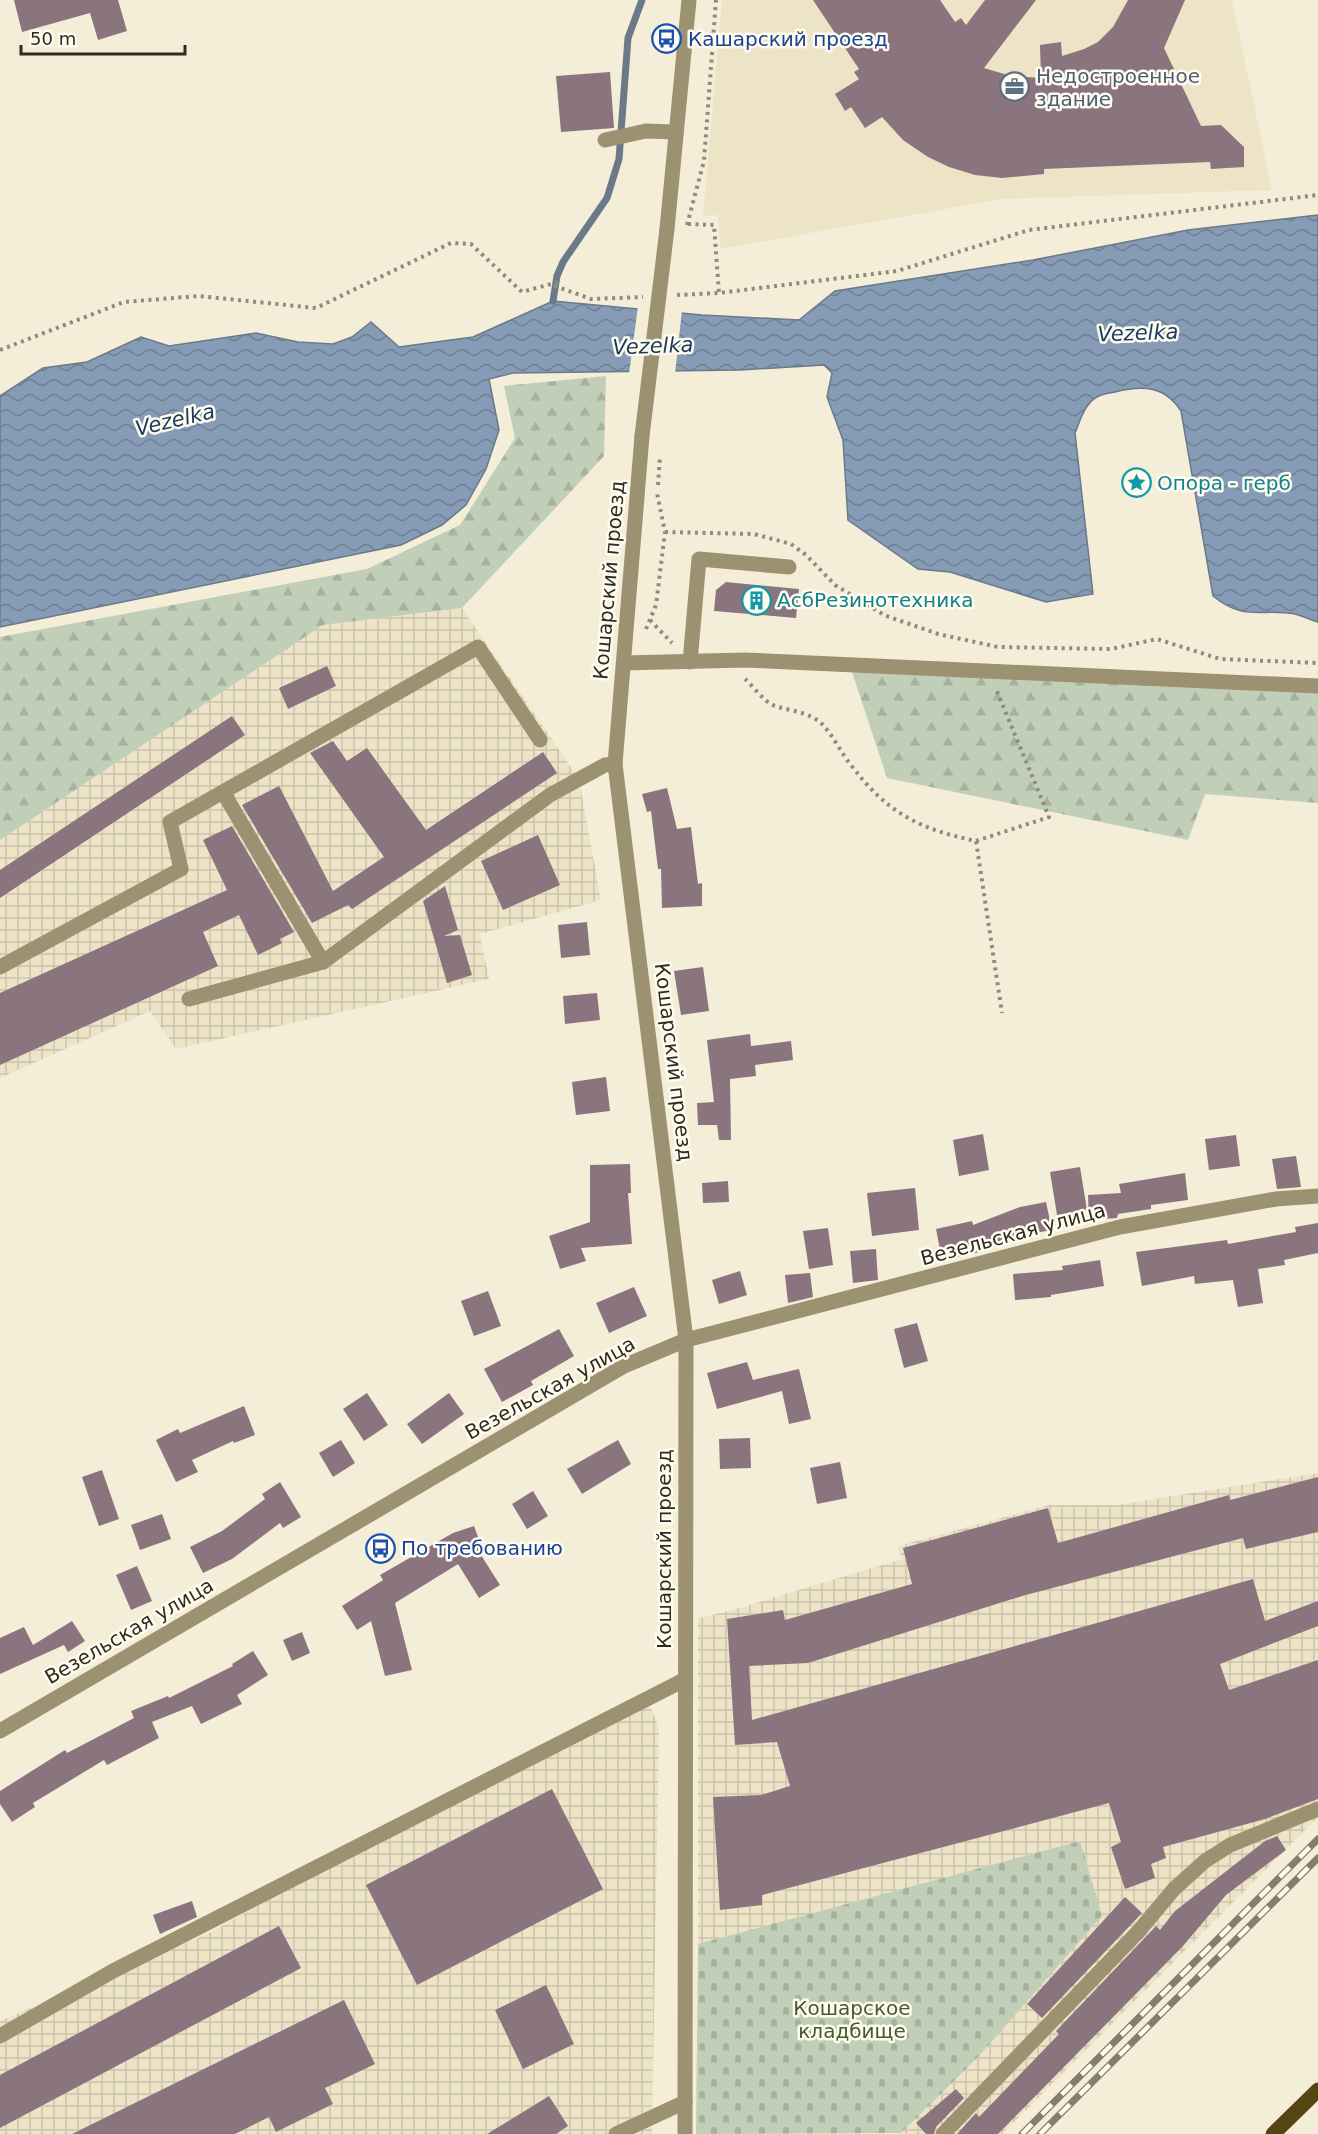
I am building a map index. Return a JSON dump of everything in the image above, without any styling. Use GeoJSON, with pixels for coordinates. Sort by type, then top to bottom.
{"type":"FeatureCollection","features":[{"type":"Feature","properties":{"kind":"main road"},"geometry":{"type":"LineString","coordinates":[[1273,2134],[1318,2090]]}},
{"type":"Feature","properties":{"kind":"street","name":"Кошарский проезд"},"geometry":{"type":"LineString","coordinates":[[685,2134],[686,1340],[615,764],[642,436],[667,229],[689,0]]}},
{"type":"Feature","properties":{"kind":"street"},"geometry":{"type":"LineString","coordinates":[[610,138],[646,131],[676,132]]}},
{"type":"Feature","properties":{"kind":"street"},"geometry":{"type":"LineString","coordinates":[[690,662],[699,559],[789,567]]}},
{"type":"Feature","properties":{"kind":"street"},"geometry":{"type":"LineString","coordinates":[[0,967],[181,869],[170,822],[478,648],[540,740]]}},
{"type":"Feature","properties":{"kind":"street"},"geometry":{"type":"LineString","coordinates":[[624,663],[745,660],[1318,686]]}},
{"type":"Feature","properties":{"kind":"street"},"geometry":{"type":"LineString","coordinates":[[189,999],[323,963],[550,795],[605,765],[615,764]]}},
{"type":"Feature","properties":{"kind":"street"},"geometry":{"type":"LineString","coordinates":[[223,792],[323,963]]}},
{"type":"Feature","properties":{"kind":"street","name":"Везельская улица"},"geometry":{"type":"LineString","coordinates":[[0,1731],[624,1366],[686,1340],[1120,1227],[1276,1199],[1318,1196]]}},
{"type":"Feature","properties":{"kind":"street"},"geometry":{"type":"LineString","coordinates":[[0,2036],[113,1971],[684,1680]]}},
{"type":"Feature","properties":{"kind":"street"},"geometry":{"type":"LineString","coordinates":[[943,2134],[1138,1932],[1174,1889],[1205,1861],[1230,1845],[1318,1809]]}},
{"type":"Feature","properties":{"kind":"street"},"geometry":{"type":"LineString","coordinates":[[616,2134],[685,2102]]}},
{"type":"Feature","properties":{"kind":"path"},"geometry":{"type":"LineString","coordinates":[[686,231],[704,161],[716,0]]}},
{"type":"Feature","properties":{"kind":"path"},"geometry":{"type":"LineString","coordinates":[[671,296],[719,293],[897,271],[1029,230],[1318,195]]}},
{"type":"Feature","properties":{"kind":"path"},"geometry":{"type":"LineString","coordinates":[[688,224],[714,225],[719,293]]}},
{"type":"Feature","properties":{"kind":"path"},"geometry":{"type":"LineString","coordinates":[[0,350],[124,302],[198,296],[315,308],[451,243],[471,244],[522,292],[558,282],[555,286],[591,299],[648,297]]}},
{"type":"Feature","properties":{"kind":"path"},"geometry":{"type":"LineString","coordinates":[[656,606],[665,532],[657,492],[661,469],[660,450]]}},
{"type":"Feature","properties":{"kind":"path"},"geometry":{"type":"LineString","coordinates":[[665,532],[754,534],[790,544],[806,555],[835,585],[884,615],[938,634],[998,647],[1111,649],[1157,639],[1220,659],[1318,663]]}},
{"type":"Feature","properties":{"kind":"path"},"geometry":{"type":"LineString","coordinates":[[650,620],[690,662]]}},
{"type":"Feature","properties":{"kind":"path"},"geometry":{"type":"LineString","coordinates":[[745,660],[744,678],[773,706],[794,709],[821,723],[860,778],[884,802],[914,824],[976,841],[1049,817],[989,671]]}},
{"type":"Feature","properties":{"kind":"path"},"geometry":{"type":"LineString","coordinates":[[976,841],[1002,1013]]}},
{"type":"Feature","properties":{"kind":"shaded area"},"geometry":{"type":"Polygon","coordinates":[[[722,0],[1232,0],[1272,190],[1002,199],[720,249],[718,215],[703,216],[722,0]]]}},
{"type":"Feature","properties":{"kind":"shaded area"},"geometry":{"type":"Polygon","coordinates":[[[462,608],[579,779],[601,900],[480,934],[489,979],[176,1049],[150,1011],[0,1078],[0,840],[323,625],[462,608]]]}},
{"type":"Feature","properties":{"kind":"shaded area"},"geometry":{"type":"Polygon","coordinates":[[[1318,1473],[1318,1817],[1002,2134],[899,2134],[978,2057],[1080,1841],[698,1944],[698,1618],[729,1611],[902,1559],[898,1546],[1049,1505],[1116,1505],[1318,1473]]]}},
{"type":"Feature","properties":{"kind":"shaded area"},"geometry":{"type":"Polygon","coordinates":[[[645,1693],[659,1728],[652,2134],[0,2134],[0,2021],[205,1935],[645,1693]]]}},
{"type":"Feature","properties":{"kind":"green space"},"geometry":{"type":"Polygon","coordinates":[[[606,376],[604,456],[462,608],[323,625],[0,840],[0,637],[367,569],[460,525],[515,438],[504,386],[606,376]]]}},
{"type":"Feature","properties":{"kind":"green space"},"geometry":{"type":"Polygon","coordinates":[[[852,672],[1318,692],[1318,803],[1205,794],[1188,840],[887,778],[852,672]]]}},
{"type":"Feature","properties":{"kind":"green space","name":"Кошарское кладбище"},"geometry":{"type":"Polygon","coordinates":[[[1080,1841],[1102,1916],[978,2057],[901,2133],[696,2134],[698,1944],[1080,1841]]]}},
{"type":"Feature","properties":{"kind":"water","name":"Vezelka"},"geometry":{"type":"Polygon","coordinates":[[[1318,215],[1318,622],[1295,614],[1244,612],[1224,604],[1213,596],[1181,411],[1168,396],[1144,388],[1097,397],[1086,408],[1075,433],[1093,594],[1046,602],[950,572],[918,569],[848,520],[843,440],[827,397],[832,373],[824,365],[740,370],[513,373],[489,379],[499,430],[486,469],[466,505],[442,525],[401,545],[0,627],[0,396],[43,368],[87,362],[141,337],[169,346],[256,333],[298,342],[333,344],[352,337],[371,322],[399,347],[473,337],[553,301],[702,315],[799,320],[835,291],[1033,260],[1188,230],[1318,215]]]}},
{"type":"Feature","properties":{"kind":"pier"},"geometry":{"type":"Polygon","coordinates":[[[638,306],[682,310],[675,374],[629,374],[638,306]]]}},
{"type":"Feature","properties":{"kind":"building"},"geometry":{"type":"Polygon","coordinates":[[[14,0],[118,0],[127,31],[98,40],[90,13],[22,32],[14,0]]]}},
{"type":"Feature","properties":{"kind":"building","name":"Недостроенное здание"},"geometry":{"type":"Polygon","coordinates":[[[813,0],[940,0],[955,22],[961,18],[966,25],[985,0],[1036,0],[984,68],[1011,76],[1041,78],[1040,45],[1061,42],[1062,56],[1098,42],[1113,27],[1128,0],[1185,0],[1164,48],[1201,126],[1221,125],[1244,147],[1244,167],[1211,169],[1210,162],[1044,169],[1044,174],[1002,178],[975,175],[949,167],[928,157],[903,140],[882,117],[865,128],[851,107],[845,111],[835,94],[859,79],[854,72],[859,69],[813,0]]]}},
{"type":"Feature","properties":{"kind":"building"},"geometry":{"type":"Polygon","coordinates":[[[610,72],[614,128],[561,132],[556,76],[610,72]]]}},
{"type":"Feature","properties":{"kind":"building","name":"АсбРезинотехника"},"geometry":{"type":"Polygon","coordinates":[[[726,582],[799,589],[796,618],[714,611],[716,590],[726,582]]]}},
{"type":"Feature","properties":{"kind":"building"},"geometry":{"type":"Polygon","coordinates":[[[327,666],[336,686],[288,709],[279,688],[327,666]]]}},
{"type":"Feature","properties":{"kind":"building"},"geometry":{"type":"Polygon","coordinates":[[[232,716],[245,735],[0,898],[0,870],[232,716]]]}},
{"type":"Feature","properties":{"kind":"building"},"geometry":{"type":"Polygon","coordinates":[[[333,741],[347,761],[367,748],[426,830],[543,752],[557,773],[352,909],[348,905],[312,923],[242,805],[279,786],[333,891],[384,857],[310,753],[333,741]]]}},
{"type":"Feature","properties":{"kind":"building"},"geometry":{"type":"Polygon","coordinates":[[[667,788],[677,829],[691,827],[698,884],[702,883],[702,906],[662,908],[661,869],[658,869],[651,811],[647,812],[642,794],[667,788]]]}},
{"type":"Feature","properties":{"kind":"building"},"geometry":{"type":"Polygon","coordinates":[[[232,826],[294,932],[280,939],[282,943],[258,955],[239,915],[203,932],[218,966],[0,1065],[0,993],[227,890],[203,840],[232,826]]]}},
{"type":"Feature","properties":{"kind":"building"},"geometry":{"type":"Polygon","coordinates":[[[538,835],[560,885],[503,910],[481,861],[538,835]]]}},
{"type":"Feature","properties":{"kind":"building"},"geometry":{"type":"Polygon","coordinates":[[[445,886],[458,930],[444,936],[460,935],[472,975],[447,983],[423,901],[445,886]]]}},
{"type":"Feature","properties":{"kind":"building"},"geometry":{"type":"Polygon","coordinates":[[[587,922],[590,955],[561,958],[558,925],[587,922]]]}},
{"type":"Feature","properties":{"kind":"building"},"geometry":{"type":"Polygon","coordinates":[[[703,967],[709,1011],[681,1015],[674,971],[703,967]]]}},
{"type":"Feature","properties":{"kind":"building"},"geometry":{"type":"Polygon","coordinates":[[[597,993],[600,1020],[565,1024],[563,996],[597,993]]]}},
{"type":"Feature","properties":{"kind":"building"},"geometry":{"type":"Polygon","coordinates":[[[750,1034],[751,1046],[791,1041],[793,1060],[755,1065],[756,1076],[730,1079],[731,1140],[719,1140],[717,1125],[698,1125],[697,1103],[714,1102],[707,1040],[750,1034]]]}},
{"type":"Feature","properties":{"kind":"building"},"geometry":{"type":"Polygon","coordinates":[[[606,1077],[610,1111],[576,1115],[572,1082],[606,1077]]]}},
{"type":"Feature","properties":{"kind":"building"},"geometry":{"type":"Polygon","coordinates":[[[983,1134],[989,1170],[959,1176],[953,1140],[983,1134]]]}},
{"type":"Feature","properties":{"kind":"building"},"geometry":{"type":"Polygon","coordinates":[[[1236,1135],[1240,1166],[1209,1170],[1205,1139],[1236,1135]]]}},
{"type":"Feature","properties":{"kind":"building"},"geometry":{"type":"Polygon","coordinates":[[[1296,1156],[1301,1187],[1277,1189],[1272,1159],[1296,1156]]]}},
{"type":"Feature","properties":{"kind":"building"},"geometry":{"type":"Polygon","coordinates":[[[630,1164],[631,1193],[628,1193],[632,1244],[581,1248],[586,1261],[560,1269],[549,1236],[590,1222],[590,1165],[630,1164]]]}},
{"type":"Feature","properties":{"kind":"building"},"geometry":{"type":"Polygon","coordinates":[[[1080,1167],[1087,1210],[1057,1215],[1050,1172],[1080,1167]]]}},
{"type":"Feature","properties":{"kind":"building"},"geometry":{"type":"Polygon","coordinates":[[[1185,1173],[1188,1200],[1151,1205],[1151,1209],[1118,1214],[1117,1218],[1089,1220],[1088,1195],[1121,1193],[1119,1184],[1185,1173]]]}},
{"type":"Feature","properties":{"kind":"building"},"geometry":{"type":"Polygon","coordinates":[[[728,1181],[729,1202],[703,1203],[702,1183],[728,1181]]]}},
{"type":"Feature","properties":{"kind":"building"},"geometry":{"type":"Polygon","coordinates":[[[915,1188],[919,1230],[872,1236],[867,1193],[915,1188]]]}},
{"type":"Feature","properties":{"kind":"building"},"geometry":{"type":"Polygon","coordinates":[[[1046,1202],[1052,1230],[1029,1234],[980,1252],[942,1260],[936,1229],[972,1221],[973,1225],[1020,1207],[1046,1202]]]}},
{"type":"Feature","properties":{"kind":"building"},"geometry":{"type":"Polygon","coordinates":[[[1318,1223],[1318,1253],[1284,1260],[1285,1265],[1258,1269],[1263,1303],[1238,1307],[1233,1280],[1195,1284],[1194,1276],[1142,1286],[1136,1252],[1227,1240],[1228,1244],[1296,1232],[1295,1227],[1318,1223]]]}},
{"type":"Feature","properties":{"kind":"building"},"geometry":{"type":"Polygon","coordinates":[[[828,1228],[833,1265],[809,1269],[803,1231],[828,1228]]]}},
{"type":"Feature","properties":{"kind":"building"},"geometry":{"type":"Polygon","coordinates":[[[876,1249],[878,1280],[853,1283],[850,1251],[876,1249]]]}},
{"type":"Feature","properties":{"kind":"building"},"geometry":{"type":"Polygon","coordinates":[[[1100,1260],[1104,1286],[1051,1295],[1051,1297],[1015,1300],[1013,1274],[1063,1270],[1062,1266],[1100,1260]]]}},
{"type":"Feature","properties":{"kind":"building"},"geometry":{"type":"Polygon","coordinates":[[[740,1271],[747,1295],[719,1304],[712,1280],[740,1271]]]}},
{"type":"Feature","properties":{"kind":"building"},"geometry":{"type":"Polygon","coordinates":[[[810,1273],[813,1297],[788,1303],[785,1275],[810,1273]]]}},
{"type":"Feature","properties":{"kind":"building"},"geometry":{"type":"Polygon","coordinates":[[[634,1287],[647,1316],[609,1333],[596,1303],[634,1287]]]}},
{"type":"Feature","properties":{"kind":"building"},"geometry":{"type":"Polygon","coordinates":[[[488,1291],[501,1326],[474,1336],[461,1301],[488,1291]]]}},
{"type":"Feature","properties":{"kind":"building"},"geometry":{"type":"Polygon","coordinates":[[[917,1323],[928,1361],[904,1368],[894,1329],[917,1323]]]}},
{"type":"Feature","properties":{"kind":"building"},"geometry":{"type":"Polygon","coordinates":[[[559,1329],[574,1356],[531,1381],[533,1385],[502,1402],[484,1369],[559,1329]]]}},
{"type":"Feature","properties":{"kind":"building"},"geometry":{"type":"Polygon","coordinates":[[[747,1362],[753,1380],[799,1369],[811,1419],[789,1424],[782,1391],[717,1409],[707,1373],[747,1362]]]}},
{"type":"Feature","properties":{"kind":"building"},"geometry":{"type":"Polygon","coordinates":[[[367,1393],[388,1425],[364,1441],[343,1409],[367,1393]]]}},
{"type":"Feature","properties":{"kind":"building"},"geometry":{"type":"Polygon","coordinates":[[[449,1393],[464,1414],[422,1444],[407,1424],[449,1393]]]}},
{"type":"Feature","properties":{"kind":"building"},"geometry":{"type":"Polygon","coordinates":[[[244,1406],[255,1435],[234,1443],[233,1441],[192,1460],[198,1472],[176,1482],[156,1440],[178,1429],[180,1433],[244,1406]]]}},
{"type":"Feature","properties":{"kind":"building"},"geometry":{"type":"Polygon","coordinates":[[[750,1438],[751,1468],[720,1469],[719,1439],[750,1438]]]}},
{"type":"Feature","properties":{"kind":"building"},"geometry":{"type":"Polygon","coordinates":[[[341,1440],[355,1463],[333,1477],[319,1453],[341,1440]]]}},
{"type":"Feature","properties":{"kind":"building"},"geometry":{"type":"Polygon","coordinates":[[[618,1440],[631,1464],[582,1494],[567,1469],[618,1440]]]}},
{"type":"Feature","properties":{"kind":"building"},"geometry":{"type":"Polygon","coordinates":[[[840,1462],[847,1498],[817,1504],[810,1468],[840,1462]]]}},
{"type":"Feature","properties":{"kind":"building"},"geometry":{"type":"Polygon","coordinates":[[[102,1470],[119,1519],[99,1526],[82,1477],[102,1470]]]}},
{"type":"Feature","properties":{"kind":"building"},"geometry":{"type":"Polygon","coordinates":[[[1318,1477],[1318,1532],[1246,1549],[1243,1538],[1022,1596],[808,1663],[749,1666],[752,1720],[1253,1579],[1265,1621],[1318,1601],[1318,1626],[1220,1664],[1229,1690],[1318,1660],[1318,1799],[1265,1819],[1163,1847],[1166,1858],[1151,1864],[1155,1878],[1125,1889],[1111,1847],[1121,1842],[1109,1803],[762,1895],[762,1905],[720,1910],[713,1797],[761,1795],[790,1786],[777,1742],[735,1745],[727,1619],[783,1610],[785,1620],[912,1584],[903,1548],[1048,1508],[1058,1543],[1229,1495],[1230,1500],[1318,1477]]]}},
{"type":"Feature","properties":{"kind":"building"},"geometry":{"type":"Polygon","coordinates":[[[280,1482],[301,1517],[283,1528],[280,1523],[232,1559],[203,1573],[190,1547],[222,1531],[265,1499],[262,1494],[280,1482]]]}},
{"type":"Feature","properties":{"kind":"building"},"geometry":{"type":"Polygon","coordinates":[[[533,1491],[548,1516],[527,1529],[512,1504],[533,1491]]]}},
{"type":"Feature","properties":{"kind":"building"},"geometry":{"type":"Polygon","coordinates":[[[162,1514],[171,1539],[140,1550],[131,1525],[162,1514]]]}},
{"type":"Feature","properties":{"kind":"building"},"geometry":{"type":"Polygon","coordinates":[[[474,1526],[483,1550],[479,1552],[500,1585],[479,1598],[458,1564],[395,1603],[412,1670],[385,1676],[371,1621],[357,1630],[342,1606],[383,1580],[380,1575],[453,1533],[474,1526]]]}},
{"type":"Feature","properties":{"kind":"building"},"geometry":{"type":"Polygon","coordinates":[[[137,1566],[152,1601],[131,1610],[116,1575],[137,1566]]]}},
{"type":"Feature","properties":{"kind":"building"},"geometry":{"type":"Polygon","coordinates":[[[72,1621],[85,1641],[68,1652],[64,1645],[0,1674],[0,1638],[24,1627],[33,1645],[72,1621]]]}},
{"type":"Feature","properties":{"kind":"building"},"geometry":{"type":"Polygon","coordinates":[[[302,1632],[310,1653],[292,1661],[283,1640],[302,1632]]]}},
{"type":"Feature","properties":{"kind":"building"},"geometry":{"type":"Polygon","coordinates":[[[253,1651],[268,1675],[237,1695],[242,1704],[201,1724],[192,1706],[152,1722],[159,1738],[107,1765],[104,1760],[33,1803],[35,1807],[12,1822],[0,1804],[0,1791],[65,1750],[67,1753],[134,1718],[131,1711],[168,1696],[169,1698],[233,1666],[232,1664],[253,1651]]]}},
{"type":"Feature","properties":{"kind":"building"},"geometry":{"type":"Polygon","coordinates":[[[552,1789],[603,1889],[417,1985],[366,1885],[552,1789]]]}},
{"type":"Feature","properties":{"kind":"building"},"geometry":{"type":"Polygon","coordinates":[[[1277,1836],[1286,1850],[1226,1895],[1183,1946],[998,2134],[957,2134],[976,2113],[979,2117],[1059,2034],[1056,2031],[1156,1926],[1160,1930],[1175,1911],[1265,1841],[1277,1836]]]}},
{"type":"Feature","properties":{"kind":"building"},"geometry":{"type":"Polygon","coordinates":[[[1125,1897],[1142,1913],[1042,2018],[1027,2004],[1125,1897]]]}},
{"type":"Feature","properties":{"kind":"building"},"geometry":{"type":"Polygon","coordinates":[[[192,1901],[197,1917],[160,1934],[153,1915],[192,1901]]]}},
{"type":"Feature","properties":{"kind":"building"},"geometry":{"type":"Polygon","coordinates":[[[279,1926],[301,1968],[0,2128],[0,2075],[279,1926]]]}},
{"type":"Feature","properties":{"kind":"building"},"geometry":{"type":"Polygon","coordinates":[[[546,1985],[574,2044],[523,2069],[495,2010],[546,1985]]]}},
{"type":"Feature","properties":{"kind":"building"},"geometry":{"type":"Polygon","coordinates":[[[344,2000],[375,2064],[325,2088],[333,2104],[276,2132],[269,2117],[235,2134],[72,2134],[344,2000]]]}},
{"type":"Feature","properties":{"kind":"building"},"geometry":{"type":"Polygon","coordinates":[[[956,2089],[964,2098],[936,2127],[934,2134],[926,2134],[916,2123],[956,2089]]]}},
{"type":"Feature","properties":{"kind":"building"},"geometry":{"type":"Polygon","coordinates":[[[549,2096],[568,2126],[556,2134],[487,2134],[549,2096]]]}},
{"type":"Feature","properties":{"kind":"waterway"},"geometry":{"type":"LineString","coordinates":[[553,301],[557,276],[563,262],[607,198],[619,159],[628,38],[642,0]]}},
{"type":"Feature","properties":{"kind":"railway"},"geometry":{"type":"LineString","coordinates":[[1022,2134],[1318,1839]]}},
{"type":"Feature","properties":{"kind":"railway"},"geometry":{"type":"LineString","coordinates":[[1040,2134],[1318,1858]]}},
{"type":"Feature","properties":{"kind":"place","name":"Кашарский проезд"},"geometry":{"type":"Point","coordinates":[667,39]}},
{"type":"Feature","properties":{"kind":"place","name":"Недостроенное здание"},"geometry":{"type":"Point","coordinates":[1015,87]}},
{"type":"Feature","properties":{"kind":"place","name":"Опора - герб"},"geometry":{"type":"Point","coordinates":[1136,483]}},
{"type":"Feature","properties":{"kind":"place","name":"АсбРезинотехника"},"geometry":{"type":"Point","coordinates":[756,600]}},
{"type":"Feature","properties":{"kind":"place","name":"По требованию"},"geometry":{"type":"Point","coordinates":[380,1548]}}]}
